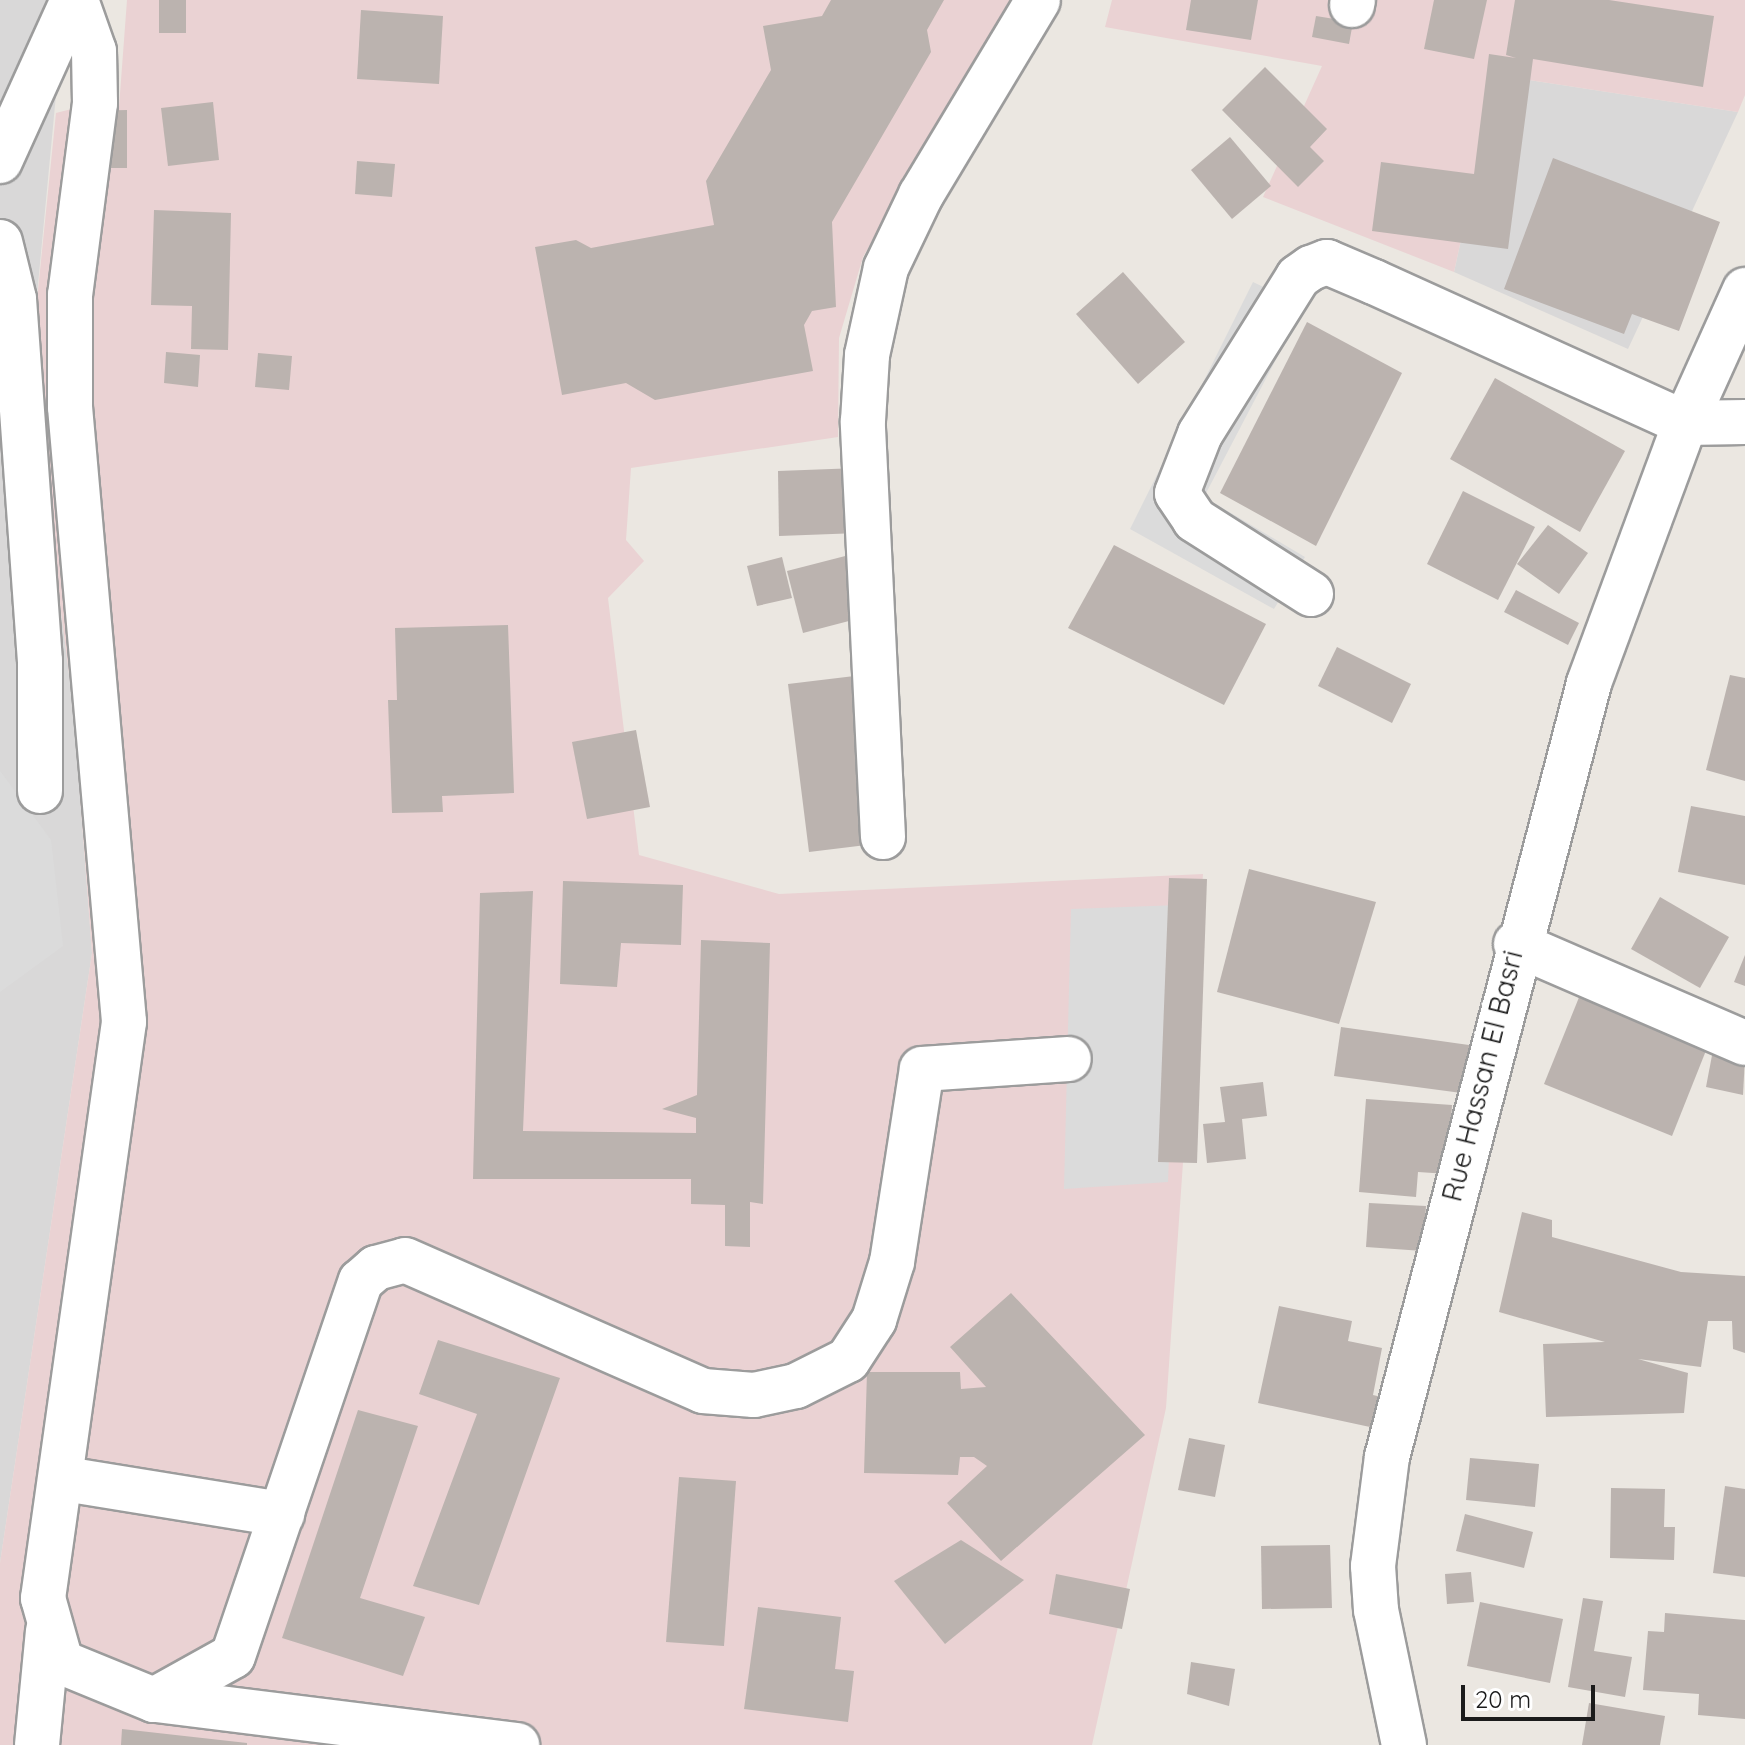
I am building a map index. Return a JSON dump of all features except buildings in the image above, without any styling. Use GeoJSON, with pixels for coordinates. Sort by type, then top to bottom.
{"type":"FeatureCollection","features":[{"type":"Feature","properties":{"kind":"street"},"geometry":{"type":"LineString","coordinates":[[0,161],[75,0]]}},
{"type":"Feature","properties":{"kind":"street"},"geometry":{"type":"LineString","coordinates":[[37,1745],[48,1631],[43,1598],[65,1479],[124,1022],[70,407],[70,295],[95,103],[94,51],[75,0]]}},
{"type":"Feature","properties":{"kind":"street"},"geometry":{"type":"LineString","coordinates":[[883,837],[863,421],[867,355],[886,268],[903,231],[1038,0]]}},
{"type":"Feature","properties":{"kind":"street"},"geometry":{"type":"LineString","coordinates":[[0,242],[40,661],[40,791]]}},
{"type":"Feature","properties":{"kind":"street"},"geometry":{"type":"LineString","coordinates":[[1311,594],[1195,520],[1177,493],[1200,434],[1298,277],[1311,268],[1327,262],[1685,423],[1745,422]]}},
{"type":"Feature","properties":{"kind":"street","name":"Rue Hassan El Basri"},"geometry":{"type":"LineString","coordinates":[[1404,1745],[1374,1581],[1387,1457],[1516,944],[1589,683],[1685,423],[1745,290]]}},
{"type":"Feature","properties":{"kind":"street"},"geometry":{"type":"LineString","coordinates":[[1516,944],[1745,1043]]}},
{"type":"Feature","properties":{"kind":"street"},"geometry":{"type":"LineString","coordinates":[[154,1700],[233,1656],[361,1281],[376,1268],[405,1260],[703,1391],[754,1395],[796,1386],[848,1360],[874,1320],[892,1262],[922,1069],[1069,1059]]}},
{"type":"Feature","properties":{"kind":"street"},"geometry":{"type":"LineString","coordinates":[[65,1479],[282,1514]]}},
{"type":"Feature","properties":{"kind":"street"},"geometry":{"type":"LineString","coordinates":[[48,1631],[61,1662],[154,1700],[517,1745]]}},
{"type":"Feature","properties":{"kind":"shaded area"},"geometry":{"type":"Polygon","coordinates":[[[0,0],[65,0],[30,369],[73,705],[92,953],[0,1563],[0,0]]]}},
{"type":"Feature","properties":{"kind":"shaded area"},"geometry":{"type":"Polygon","coordinates":[[[127,0],[1011,0],[863,257],[839,338],[838,437],[631,468],[626,540],[644,561],[608,598],[639,855],[779,894],[1203,874],[1166,1408],[1092,1745],[0,1745],[0,1563],[92,953],[73,705],[30,369],[56,113],[95,103],[119,107],[127,0]]]}},
{"type":"Feature","properties":{"kind":"shaded area"},"geometry":{"type":"Polygon","coordinates":[[[1112,0],[1745,0],[1745,95],[1738,112],[1497,75],[1454,272],[1263,197],[1322,66],[1105,27],[1112,0]]]}},
{"type":"Feature","properties":{"kind":"shaded area"},"geometry":{"type":"Polygon","coordinates":[[[1497,75],[1738,112],[1628,349],[1454,272],[1497,75]]]}},
{"type":"Feature","properties":{"kind":"shaded area"},"geometry":{"type":"Polygon","coordinates":[[[1253,282],[1304,306],[1204,497],[1305,557],[1274,609],[1130,529],[1253,282]]]}},
{"type":"Feature","properties":{"kind":"shaded area"},"geometry":{"type":"Polygon","coordinates":[[[0,771],[51,840],[63,946],[0,992],[0,771]]]}},
{"type":"Feature","properties":{"kind":"shaded area"},"geometry":{"type":"Polygon","coordinates":[[[1179,905],[1168,1182],[1064,1189],[1071,909],[1179,905]]]}}]}
